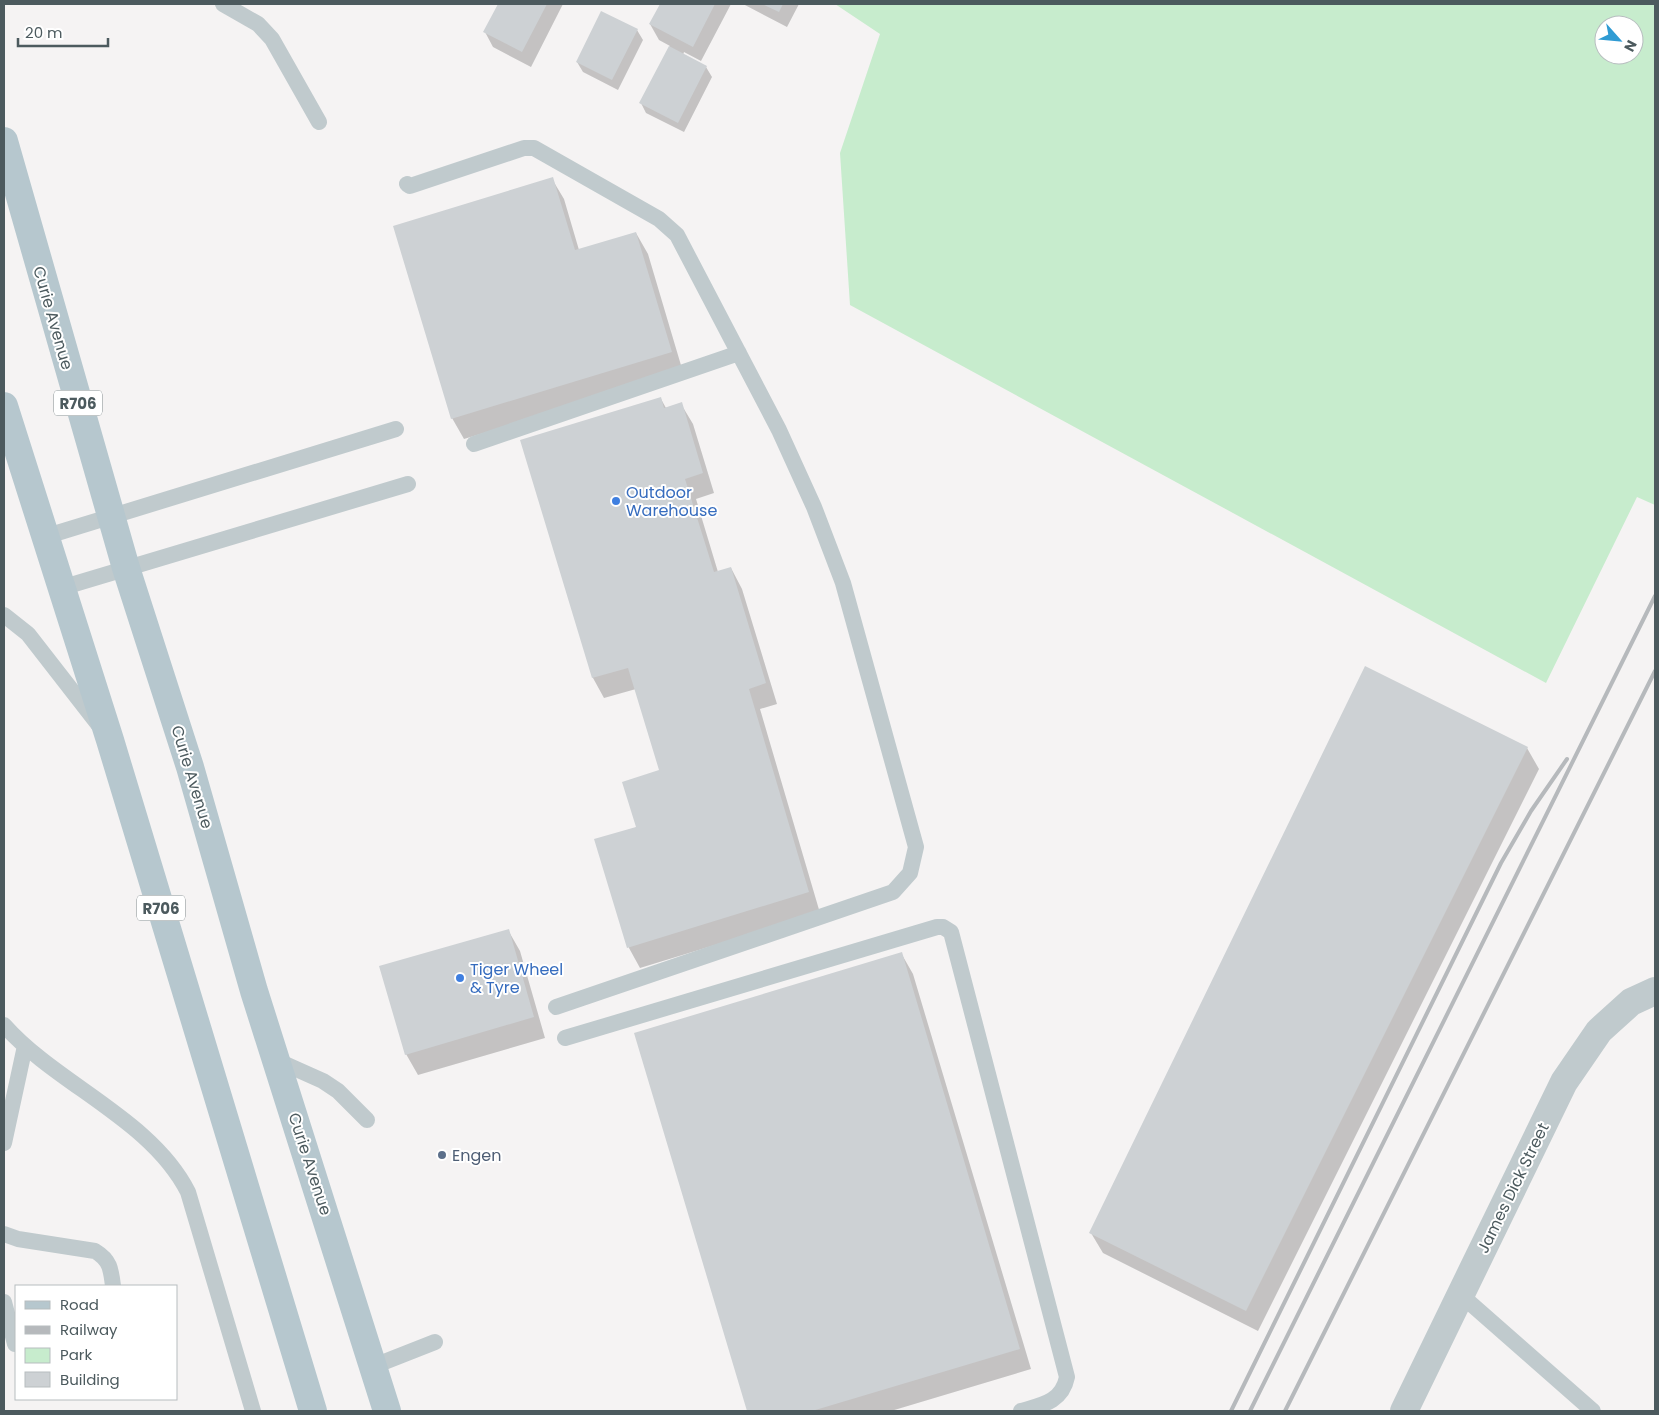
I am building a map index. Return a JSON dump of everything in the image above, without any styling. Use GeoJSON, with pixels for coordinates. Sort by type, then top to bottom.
{"type":"FeatureCollection","features":[{"type":"Feature","properties":{"kind":"main road","name":"Curie Avenue"},"geometry":{"type":"LineString","coordinates":[[4,141],[45,290],[126,568],[190,767],[254,991],[387,1411]]}},
{"type":"Feature","properties":{"kind":"main road","name":"R706"},"geometry":{"type":"LineString","coordinates":[[4,406],[44,538],[110,740],[313,1411]]}},
{"type":"Feature","properties":{"kind":"street","name":"James Dick Street"},"geometry":{"type":"LineString","coordinates":[[1404,1411],[1564,1082],[1599,1031],[1631,1002],[1655,991]]}},
{"type":"Feature","properties":{"kind":"lane"},"geometry":{"type":"LineString","coordinates":[[223,4],[258,24],[272,39],[319,122]]}},
{"type":"Feature","properties":{"kind":"lane"},"geometry":{"type":"LineString","coordinates":[[407,184],[410,186],[524,148],[538,149],[659,220],[672,230],[680,241],[779,430],[810,498],[843,584],[916,847],[914,865],[906,880],[893,892],[556,1007]]}},
{"type":"Feature","properties":{"kind":"lane"},"geometry":{"type":"LineString","coordinates":[[474,444],[739,353]]}},
{"type":"Feature","properties":{"kind":"lane"},"geometry":{"type":"LineString","coordinates":[[44,538],[396,429]]}},
{"type":"Feature","properties":{"kind":"lane"},"geometry":{"type":"LineString","coordinates":[[61,588],[408,484]]}},
{"type":"Feature","properties":{"kind":"lane"},"geometry":{"type":"LineString","coordinates":[[4,615],[19,625],[34,640],[110,740]]}},
{"type":"Feature","properties":{"kind":"lane"},"geometry":{"type":"LineString","coordinates":[[565,1038],[937,927],[942,927],[951,932],[1067,1377],[1063,1390],[1056,1398],[1021,1411]]}},
{"type":"Feature","properties":{"kind":"lane"},"geometry":{"type":"LineString","coordinates":[[4,1025],[26,1046],[149,1141],[165,1156],[178,1174],[188,1192],[253,1411]]}},
{"type":"Feature","properties":{"kind":"lane"},"geometry":{"type":"LineString","coordinates":[[4,1143],[26,1046]]}},
{"type":"Feature","properties":{"kind":"lane"},"geometry":{"type":"LineString","coordinates":[[276,1060],[324,1081],[338,1091],[367,1120]]}},
{"type":"Feature","properties":{"kind":"lane"},"geometry":{"type":"LineString","coordinates":[[4,1234],[18,1239],[94,1251],[105,1257],[110,1266],[112,1285]]}},
{"type":"Feature","properties":{"kind":"lane"},"geometry":{"type":"LineString","coordinates":[[1461,1295],[1593,1411]]}},
{"type":"Feature","properties":{"kind":"lane"},"geometry":{"type":"LineString","coordinates":[[4,1302],[12,1345]]}},
{"type":"Feature","properties":{"kind":"lane"},"geometry":{"type":"LineString","coordinates":[[374,1366],[435,1342]]}},
{"type":"Feature","properties":{"kind":"green space"},"geometry":{"type":"Polygon","coordinates":[[[835,4],[1655,4],[1655,505],[1637,497],[1546,683],[850,305],[840,153],[880,34],[835,4]]]}},
{"type":"Feature","properties":{"kind":"building"},"geometry":{"type":"Polygon","coordinates":[[[498,4],[547,4],[522,52],[483,32],[498,4]]]}},
{"type":"Feature","properties":{"kind":"building"},"geometry":{"type":"Polygon","coordinates":[[[660,4],[715,4],[693,47],[649,24],[660,4]]]}},
{"type":"Feature","properties":{"kind":"building"},"geometry":{"type":"Polygon","coordinates":[[[762,4],[783,4],[779,12],[762,4]]]}},
{"type":"Feature","properties":{"kind":"building"},"geometry":{"type":"Polygon","coordinates":[[[601,11],[638,29],[612,80],[576,62],[601,11]]]}},
{"type":"Feature","properties":{"kind":"building"},"geometry":{"type":"Polygon","coordinates":[[[669,46],[707,66],[678,123],[639,103],[669,46]]]}},
{"type":"Feature","properties":{"kind":"building"},"geometry":{"type":"Polygon","coordinates":[[[553,177],[575,250],[636,232],[672,352],[451,419],[393,226],[553,177]]]}},
{"type":"Feature","properties":{"kind":"building"},"geometry":{"type":"Polygon","coordinates":[[[661,397],[664,408],[682,402],[703,473],[685,479],[714,572],[731,567],[766,683],[749,689],[809,892],[627,948],[594,839],[636,827],[622,782],[659,770],[628,668],[592,678],[520,440],[661,397]]]}},
{"type":"Feature","properties":{"kind":"building"},"geometry":{"type":"Polygon","coordinates":[[[1365,666],[1528,747],[1246,1311],[1089,1233],[1365,666]]]}},
{"type":"Feature","properties":{"kind":"building"},"geometry":{"type":"Polygon","coordinates":[[[509,929],[534,1017],[405,1055],[379,966],[509,929]]]}},
{"type":"Feature","properties":{"kind":"building"},"geometry":{"type":"Polygon","coordinates":[[[902,952],[1020,1349],[812,1411],[747,1411],[634,1033],[902,952]]]}},
{"type":"Feature","properties":{"kind":"railway"},"geometry":{"type":"LineString","coordinates":[[1250,1411],[1655,596]]}},
{"type":"Feature","properties":{"kind":"railway"},"geometry":{"type":"LineString","coordinates":[[1285,1411],[1655,671]]}},
{"type":"Feature","properties":{"kind":"railway"},"geometry":{"type":"LineString","coordinates":[[1231,1411],[1501,863],[1531,811],[1567,759]]}},
{"type":"Feature","properties":{"kind":"place","name":"Outdoor Warehouse"},"geometry":{"type":"Point","coordinates":[616,501]}},
{"type":"Feature","properties":{"kind":"place","name":"Tiger Wheel & Tyre"},"geometry":{"type":"Point","coordinates":[460,978]}},
{"type":"Feature","properties":{"kind":"place","name":"Engen"},"geometry":{"type":"Point","coordinates":[442,1155]}}]}
